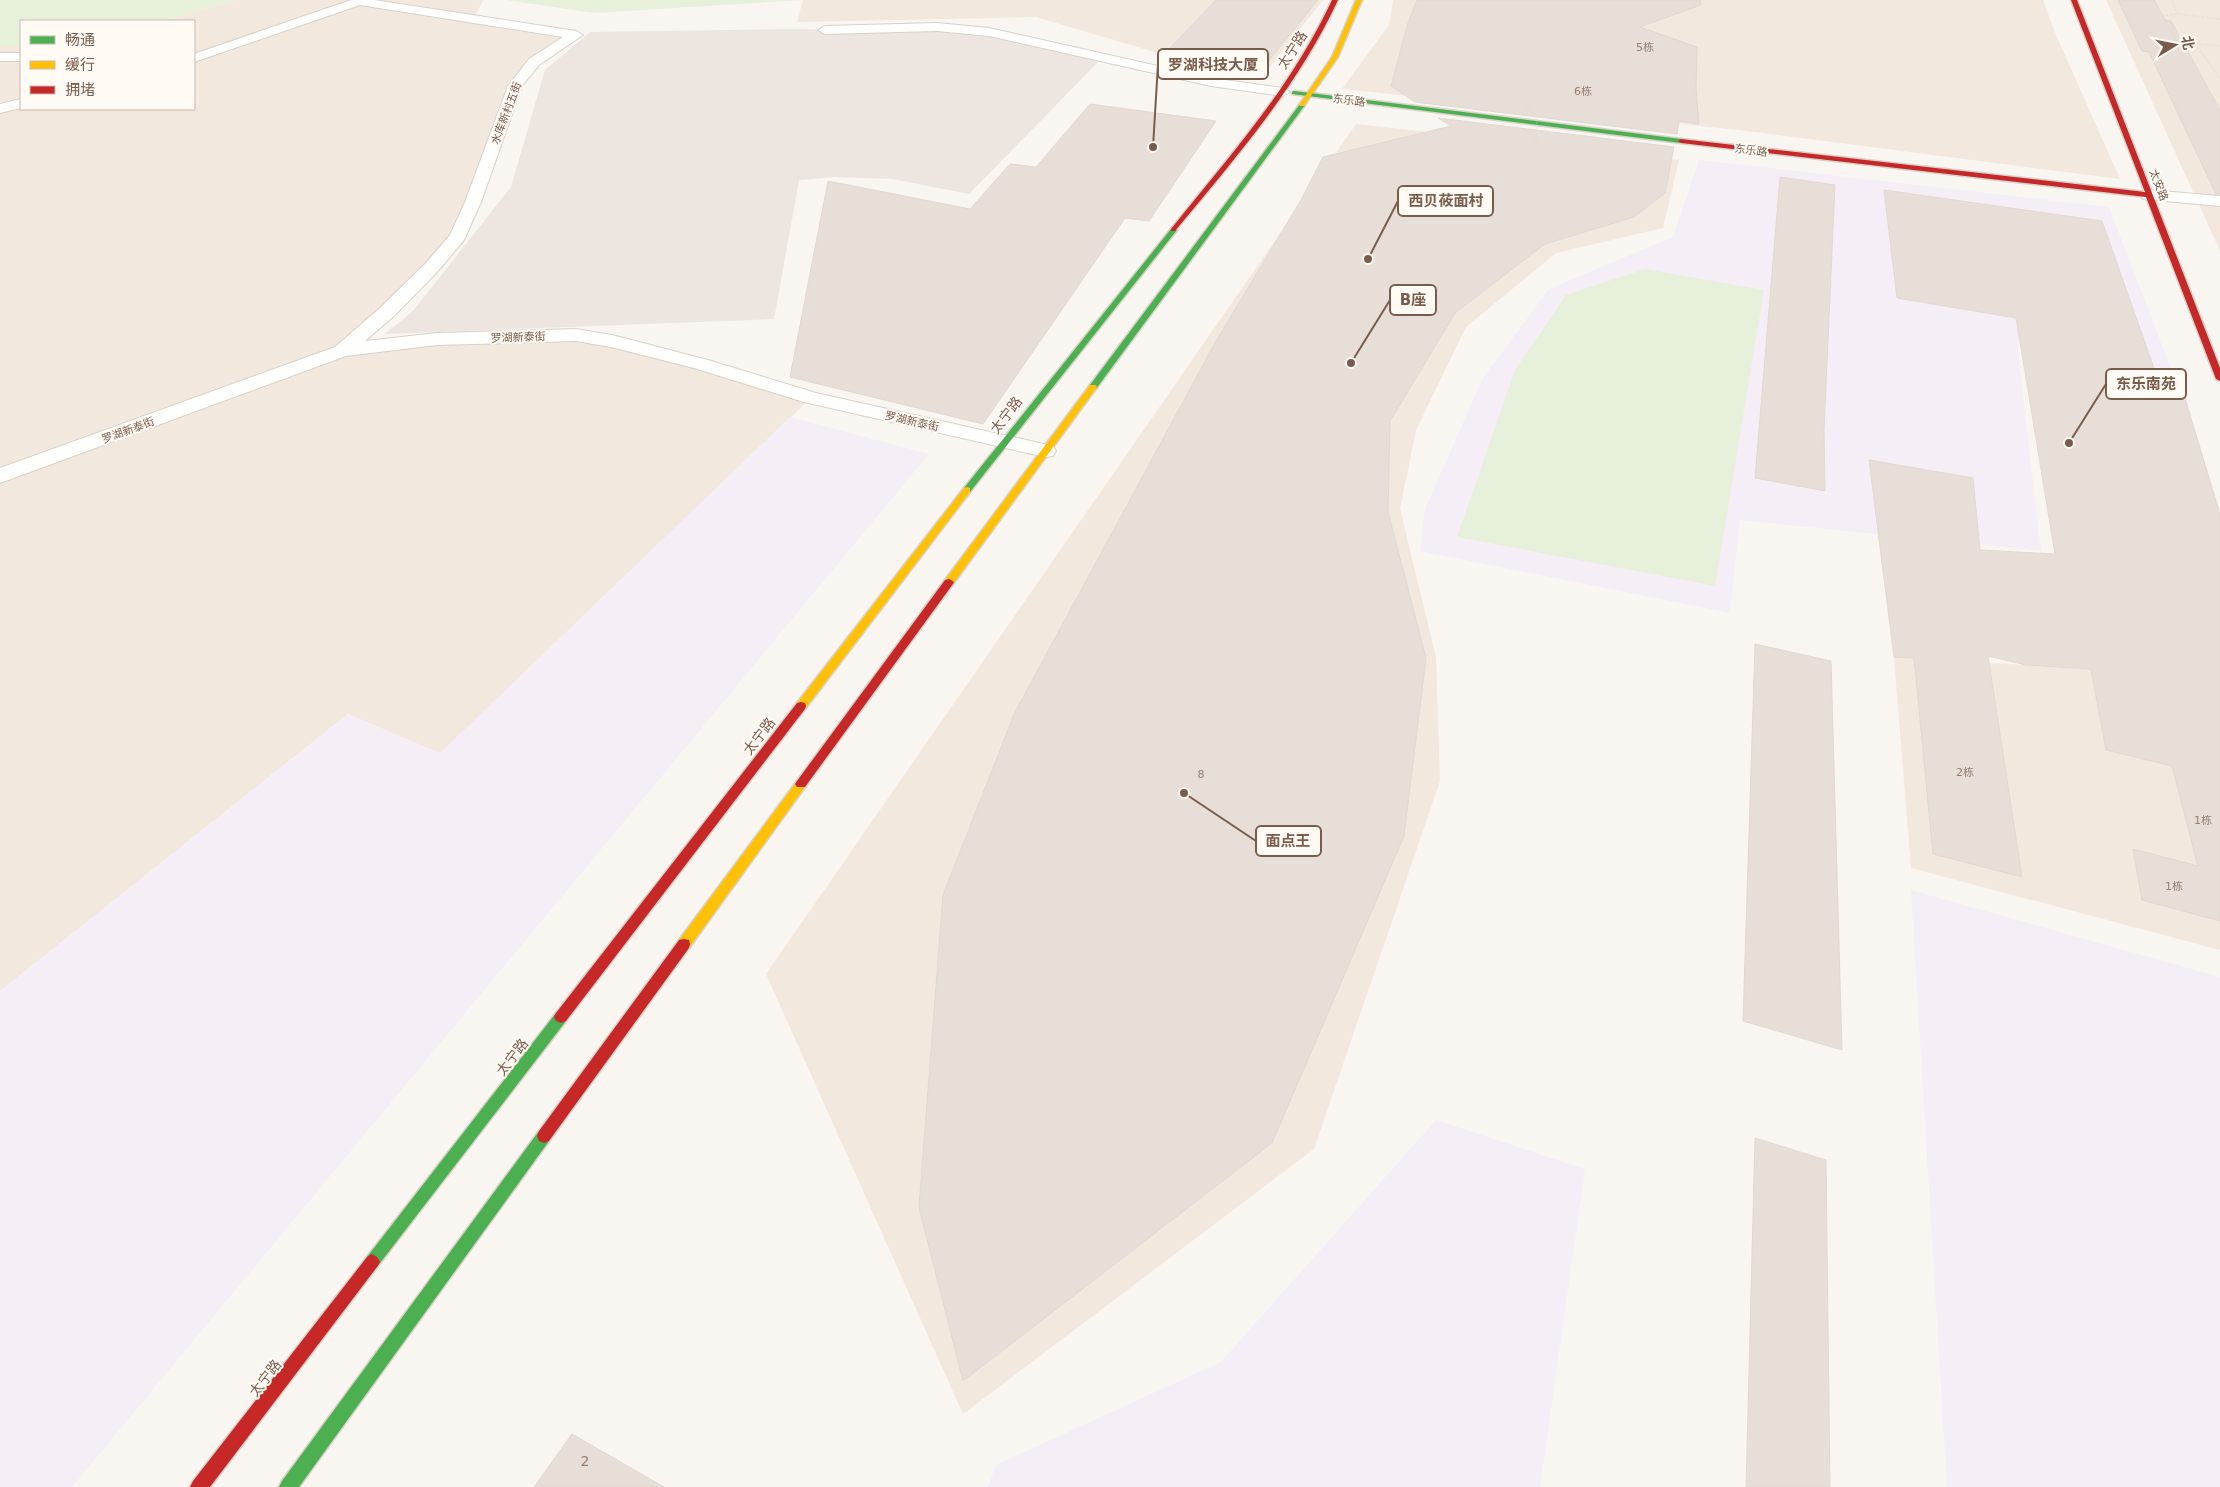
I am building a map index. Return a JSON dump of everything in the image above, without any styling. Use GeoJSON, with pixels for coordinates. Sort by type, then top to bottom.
{"type":"FeatureCollection","features":[{"type":"Feature","properties":{"kind":"main road","name":"太宁路"},"geometry":{"type":"LineString","coordinates":[[200,1487],[1004,442],[1283,92],[1310,53],[1326,24],[1335,0]]}},
{"type":"Feature","properties":{"kind":"main road"},"geometry":{"type":"LineString","coordinates":[[288,1487],[1044,451],[1308,95],[1335,57],[1352,23],[1359,0]]}},
{"type":"Feature","properties":{"kind":"main road","name":"太安路"},"geometry":{"type":"LineString","coordinates":[[2074,0],[2220,380]]}},
{"type":"Feature","properties":{"kind":"main road","name":"东乐路"},"geometry":{"type":"LineString","coordinates":[[1283,92],[1776,153],[2149,195]]}},
{"type":"Feature","properties":{"kind":"street"},"geometry":{"type":"LineString","coordinates":[[195,58],[363,1]]}},
{"type":"Feature","properties":{"kind":"street","name":"水库新村五街"},"geometry":{"type":"LineString","coordinates":[[342,351],[387,312],[426,274],[458,236],[473,202],[515,86],[524,71],[540,57],[576,35],[363,1]]}},
{"type":"Feature","properties":{"kind":"street"},"geometry":{"type":"LineString","coordinates":[[824,30],[937,27],[989,32],[1185,77],[1283,92]]}},
{"type":"Feature","properties":{"kind":"street"},"geometry":{"type":"LineString","coordinates":[[0,57],[20,57]]}},
{"type":"Feature","properties":{"kind":"street"},"geometry":{"type":"LineString","coordinates":[[0,109],[20,103]]}},
{"type":"Feature","properties":{"kind":"street","name":"东乐路"},"geometry":{"type":"LineString","coordinates":[[2149,195],[2220,201]]}},
{"type":"Feature","properties":{"kind":"street","name":"罗湖新泰街"},"geometry":{"type":"LineString","coordinates":[[4,472],[342,351],[377,344],[437,339],[576,335],[612,341],[700,364],[811,398],[1044,451]]}},
{"type":"Feature","properties":{"kind":"path"},"geometry":{"type":"LineString","coordinates":[[2172,0],[2177,14]]}},
{"type":"Feature","properties":{"kind":"path"},"geometry":{"type":"LineString","coordinates":[[2220,19],[2177,14],[2164,16],[2177,42],[2220,46]]}},
{"type":"Feature","properties":{"kind":"path"},"geometry":{"type":"LineString","coordinates":[[2196,44],[2220,79]]}},
{"type":"Feature","properties":{"kind":"path"},"geometry":{"type":"LineString","coordinates":[[1523,103],[1537,119],[1537,139],[1532,148]]}},
{"type":"Feature","properties":{"kind":"shaded area"},"geometry":{"type":"Polygon","coordinates":[[[234,0],[483,0],[474,19],[576,35],[523,71],[458,236],[343,350],[576,335],[811,398],[440,754],[348,714],[0,991],[0,46],[20,46],[20,110],[195,110],[195,20],[168,20],[234,0]]]}},
{"type":"Feature","properties":{"kind":"shaded area"},"geometry":{"type":"Polygon","coordinates":[[[803,0],[1323,0],[1268,69],[1158,53],[1036,17],[797,22],[803,0]]]}},
{"type":"Feature","properties":{"kind":"shaded area"},"geometry":{"type":"Polygon","coordinates":[[[1393,0],[2043,0],[2056,35],[2120,179],[1739,130],[1342,89],[1389,25],[1393,0]]]}},
{"type":"Feature","properties":{"kind":"shaded area"},"geometry":{"type":"Polygon","coordinates":[[[2106,0],[2220,0],[2220,251],[2106,0]]]}},
{"type":"Feature","properties":{"kind":"shaded area"},"geometry":{"type":"Polygon","coordinates":[[[794,29],[968,32],[1100,60],[969,194],[892,179],[836,177],[799,180],[774,319],[385,334],[413,311],[511,187],[545,70],[590,32],[794,29]]]}},
{"type":"Feature","properties":{"kind":"shaded area"},"geometry":{"type":"Polygon","coordinates":[[[1356,124],[1679,160],[1663,228],[1556,253],[1466,327],[1416,430],[1400,509],[1436,657],[1440,781],[1314,1149],[963,1414],[766,974],[1356,124]]]}},
{"type":"Feature","properties":{"kind":"shaded area"},"geometry":{"type":"Polygon","coordinates":[[[1699,160],[2109,207],[2171,369],[2017,343],[2041,551],[1740,520],[1730,613],[1420,551],[1425,509],[1483,378],[1549,289],[1673,237],[1699,160]]]}},
{"type":"Feature","properties":{"kind":"shaded area"},"geometry":{"type":"Polygon","coordinates":[[[790,417],[929,454],[72,1487],[0,1487],[0,991],[348,714],[440,753],[790,417]]]}},
{"type":"Feature","properties":{"kind":"shaded area"},"geometry":{"type":"Polygon","coordinates":[[[1894,657],[2220,677],[2220,950],[1911,868],[1894,657]]]}},
{"type":"Feature","properties":{"kind":"shaded area"},"geometry":{"type":"Polygon","coordinates":[[[1911,890],[2220,977],[2220,1487],[1947,1487],[1911,890]]]}},
{"type":"Feature","properties":{"kind":"shaded area"},"geometry":{"type":"Polygon","coordinates":[[[1436,1120],[1585,1169],[1540,1487],[988,1487],[996,1465],[1221,1362],[1436,1120]]]}},
{"type":"Feature","properties":{"kind":"green space"},"geometry":{"type":"Polygon","coordinates":[[[0,0],[234,0],[168,20],[20,20],[20,46],[0,46],[0,0]]]}},
{"type":"Feature","properties":{"kind":"green space"},"geometry":{"type":"Polygon","coordinates":[[[507,0],[803,0],[594,13],[507,0]]]}},
{"type":"Feature","properties":{"kind":"green space"},"geometry":{"type":"Polygon","coordinates":[[[1645,269],[1764,290],[1715,586],[1457,537],[1515,370],[1566,295],[1645,269]]]}},
{"type":"Feature","properties":{"kind":"building"},"geometry":{"type":"Polygon","coordinates":[[[1216,0],[1318,0],[1266,64],[1168,50],[1216,0]]]}},
{"type":"Feature","properties":{"kind":"building"},"geometry":{"type":"Polygon","coordinates":[[[1417,0],[1700,0],[1701,5],[1640,27],[1697,47],[1696,88],[1699,124],[1679,121],[1677,134],[1415,102],[1391,86],[1408,23],[1417,0]]]}},
{"type":"Feature","properties":{"kind":"building"},"geometry":{"type":"Polygon","coordinates":[[[2118,0],[2154,0],[2165,20],[2171,21],[2220,110],[2220,194],[2216,194],[2149,52],[2142,51],[2118,0]]]}},
{"type":"Feature","properties":{"kind":"building"},"geometry":{"type":"Polygon","coordinates":[[[1090,104],[1216,121],[1149,221],[1125,218],[983,424],[790,377],[828,181],[970,209],[1010,164],[1036,167],[1090,104]]]}},
{"type":"Feature","properties":{"kind":"building"},"geometry":{"type":"Polygon","coordinates":[[[1438,118],[1674,147],[1665,193],[1634,217],[1545,244],[1455,313],[1390,421],[1388,512],[1426,658],[1404,836],[1272,1143],[963,1381],[919,1207],[943,895],[1015,712],[1216,341],[1301,200],[1323,157],[1451,126],[1438,118]]]}},
{"type":"Feature","properties":{"kind":"building"},"geometry":{"type":"Polygon","coordinates":[[[1780,177],[1835,185],[1824,430],[1825,491],[1755,478],[1780,177]]]}},
{"type":"Feature","properties":{"kind":"building"},"geometry":{"type":"Polygon","coordinates":[[[1884,190],[2102,221],[2155,371],[2178,375],[2220,514],[2220,921],[2142,900],[2133,849],[2198,866],[2172,766],[2106,750],[2091,669],[2026,665],[1988,656],[2022,877],[1933,854],[1914,658],[1894,657],[1869,460],[1973,478],[1980,550],[2055,554],[2016,318],[1897,298],[1884,190]]]}},
{"type":"Feature","properties":{"kind":"building"},"geometry":{"type":"Polygon","coordinates":[[[1755,644],[1831,661],[1842,1050],[1743,1021],[1755,644]]]}},
{"type":"Feature","properties":{"kind":"building"},"geometry":{"type":"Polygon","coordinates":[[[1755,1138],[1826,1160],[1830,1487],[1746,1487],[1755,1138]]]}},
{"type":"Feature","properties":{"kind":"building"},"geometry":{"type":"Polygon","coordinates":[[[572,1434],[664,1487],[534,1487],[572,1434]]]}},
{"type":"Feature","properties":{"kind":"traffic: fast"},"geometry":{"type":"LineString","coordinates":[[1294,93],[1681,141]]}},
{"type":"Feature","properties":{"kind":"traffic: fast"},"geometry":{"type":"LineString","coordinates":[[1093,387],[1302,105]]}},
{"type":"Feature","properties":{"kind":"traffic: fast"},"geometry":{"type":"LineString","coordinates":[[967,490],[1173,230]]}},
{"type":"Feature","properties":{"kind":"traffic: fast"},"geometry":{"type":"LineString","coordinates":[[372,1262],[561,1017]]}},
{"type":"Feature","properties":{"kind":"traffic: fast"},"geometry":{"type":"LineString","coordinates":[[288,1487],[544,1136]]}},
{"type":"Feature","properties":{"kind":"traffic: slow"},"geometry":{"type":"LineString","coordinates":[[1302,105],[1335,57],[1359,0]]}},
{"type":"Feature","properties":{"kind":"traffic: slow"},"geometry":{"type":"LineString","coordinates":[[949,582],[1093,387]]}},
{"type":"Feature","properties":{"kind":"traffic: slow"},"geometry":{"type":"LineString","coordinates":[[801,706],[967,490]]}},
{"type":"Feature","properties":{"kind":"traffic: slow"},"geometry":{"type":"LineString","coordinates":[[684,944],[801,784]]}},
{"type":"Feature","properties":{"kind":"traffic: jam"},"geometry":{"type":"LineString","coordinates":[[1173,230],[1240,148],[1283,91],[1303,62],[1335,0]]}},
{"type":"Feature","properties":{"kind":"traffic: jam"},"geometry":{"type":"LineString","coordinates":[[2074,0],[2220,379]]}},
{"type":"Feature","properties":{"kind":"traffic: jam"},"geometry":{"type":"LineString","coordinates":[[1681,141],[2149,195]]}},
{"type":"Feature","properties":{"kind":"traffic: jam"},"geometry":{"type":"LineString","coordinates":[[801,784],[949,582]]}},
{"type":"Feature","properties":{"kind":"traffic: jam"},"geometry":{"type":"LineString","coordinates":[[561,1017],[801,706]]}},
{"type":"Feature","properties":{"kind":"traffic: jam"},"geometry":{"type":"LineString","coordinates":[[544,1136],[684,944]]}},
{"type":"Feature","properties":{"kind":"traffic: jam"},"geometry":{"type":"LineString","coordinates":[[199,1487],[372,1262]]}},
{"type":"Feature","properties":{"kind":"place","name":"罗湖科技大厦"},"geometry":{"type":"Point","coordinates":[1153,147]}},
{"type":"Feature","properties":{"kind":"place","name":"西贝莜面村"},"geometry":{"type":"Point","coordinates":[1368,259]}},
{"type":"Feature","properties":{"kind":"place","name":"B座"},"geometry":{"type":"Point","coordinates":[1351,363]}},
{"type":"Feature","properties":{"kind":"place","name":"东乐南苑"},"geometry":{"type":"Point","coordinates":[2069,443]}},
{"type":"Feature","properties":{"kind":"place","name":"面点王"},"geometry":{"type":"Point","coordinates":[1184,793]}}]}
